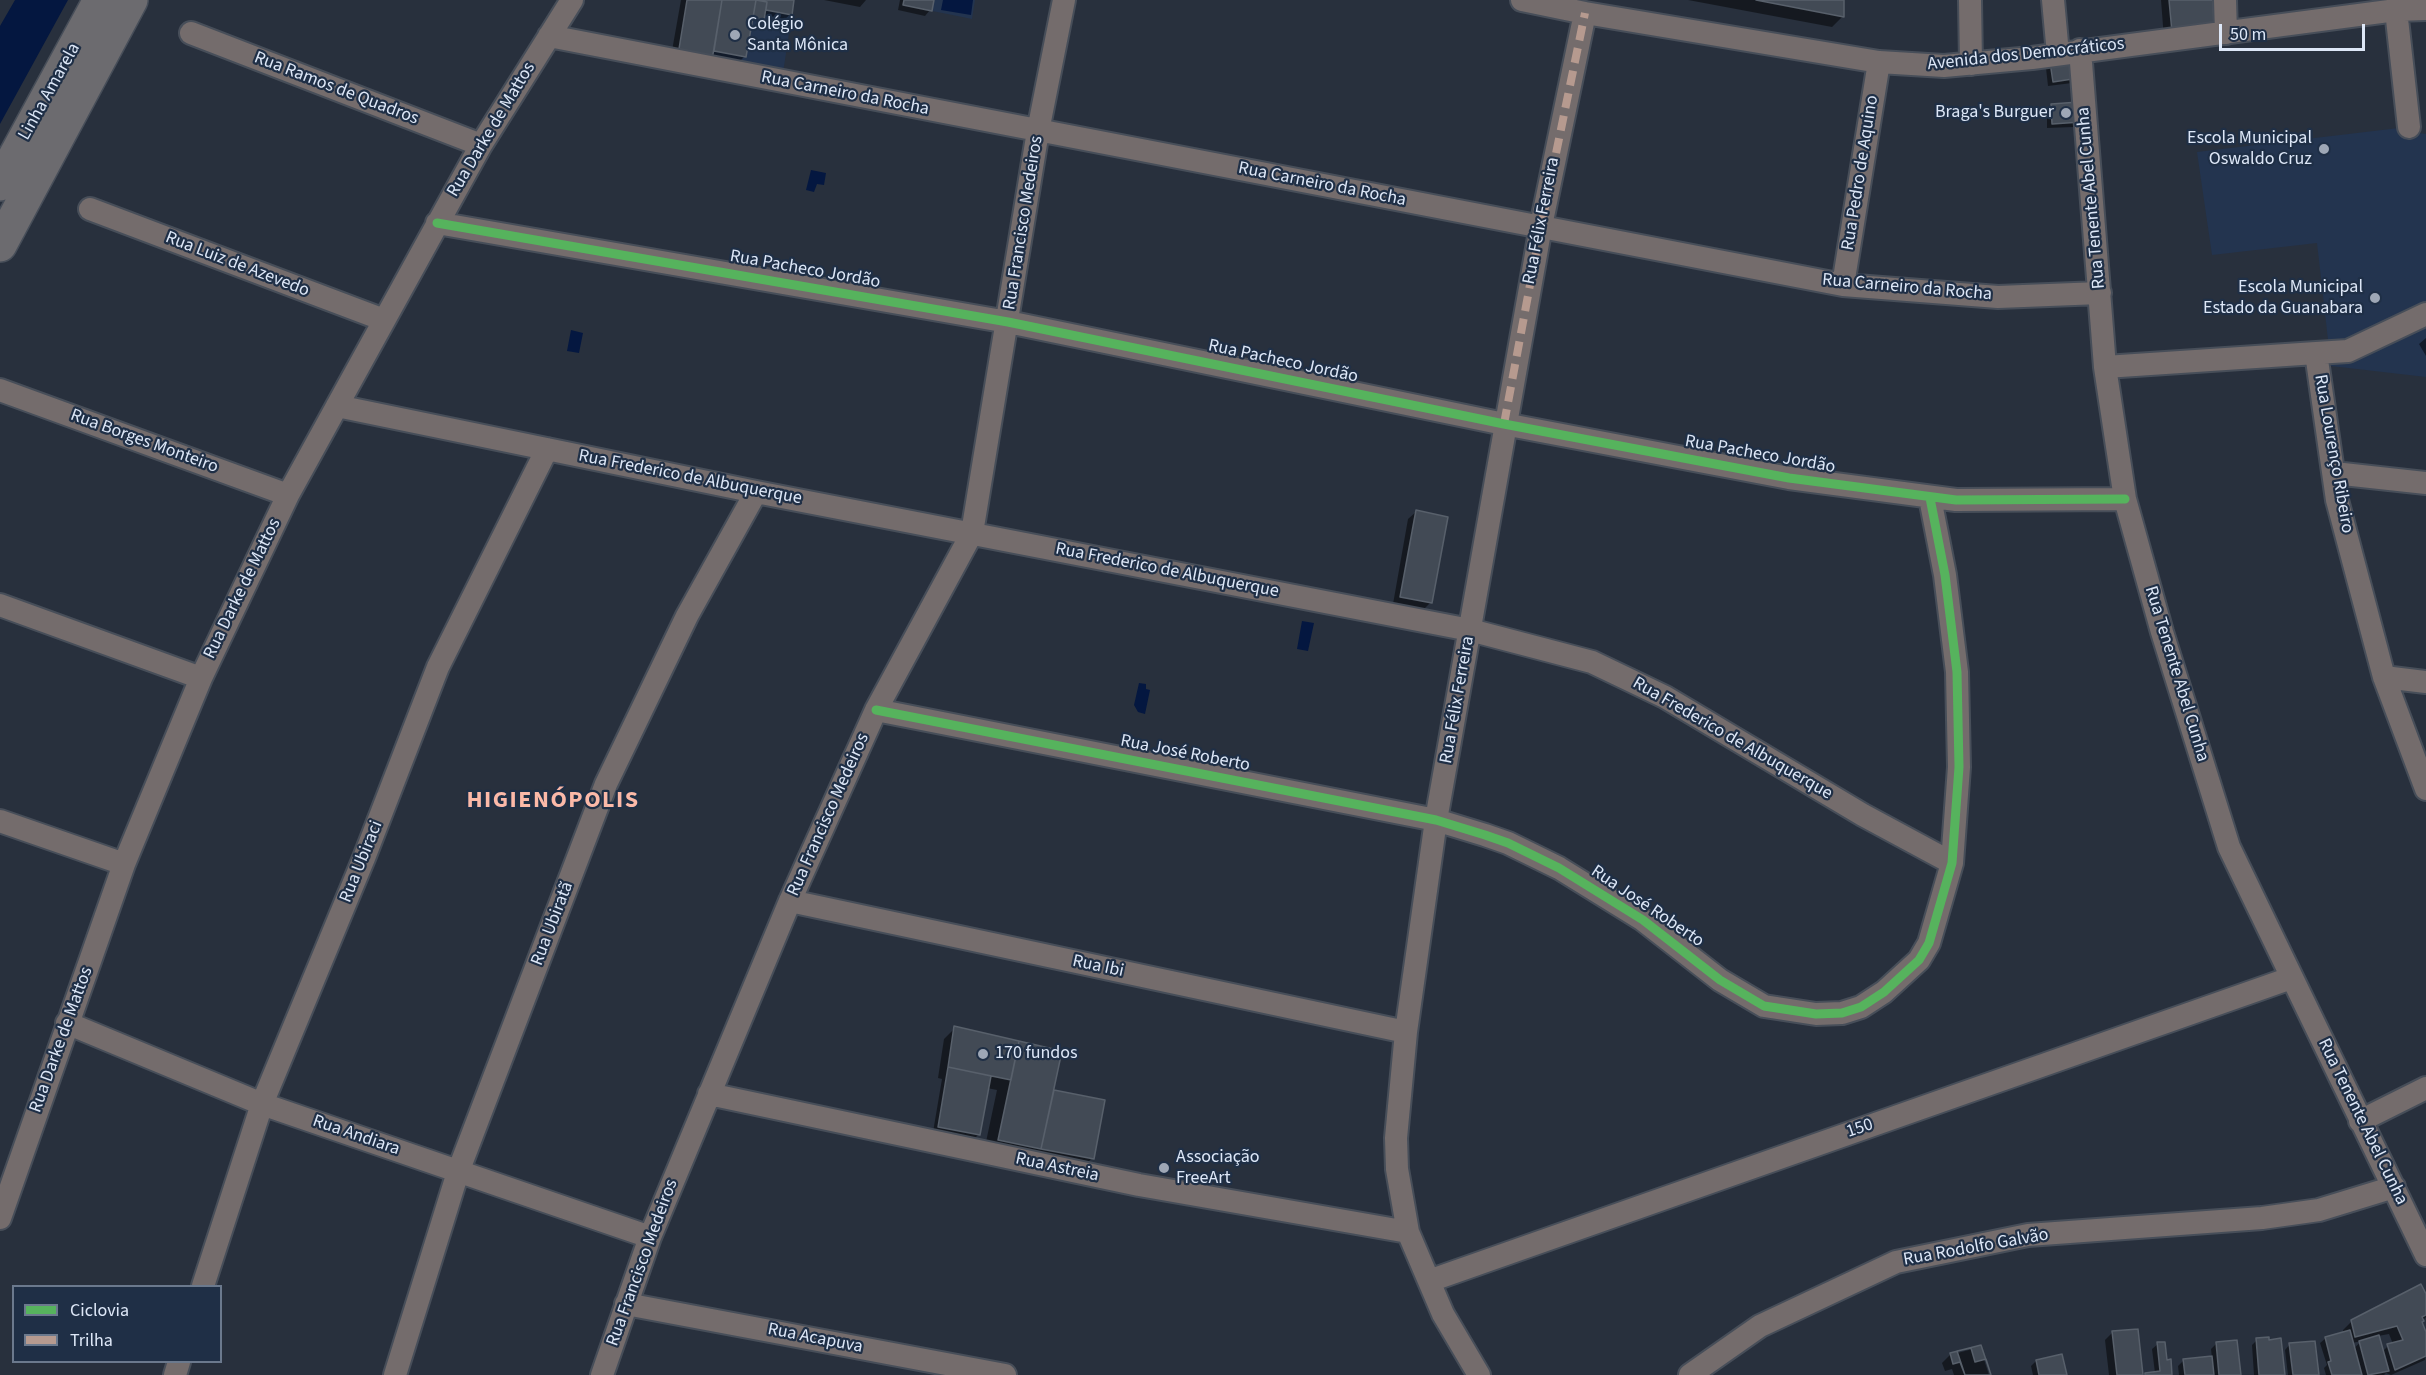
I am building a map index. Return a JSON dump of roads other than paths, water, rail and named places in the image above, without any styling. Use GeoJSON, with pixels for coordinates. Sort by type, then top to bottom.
{"type":"FeatureCollection","features":[{"type":"Feature","properties":{"kind":"highway","name":"Linha Amarela"},"geometry":{"type":"LineString","coordinates":[[0,184],[100,0]]}},
{"type":"Feature","properties":{"kind":"highway"},"geometry":{"type":"LineString","coordinates":[[0,244],[131,0]]}},
{"type":"Feature","properties":{"kind":"street","name":"Rua Darke de Mattos"},"geometry":{"type":"LineString","coordinates":[[0,1218],[124,864],[201,678],[288,495],[481,145],[572,0]]}},
{"type":"Feature","properties":{"kind":"street","name":"Rua Francisco Medeiros"},"geometry":{"type":"LineString","coordinates":[[602,1375],[650,1237],[790,901],[876,710],[972,533],[1038,131],[1064,0]]}},
{"type":"Feature","properties":{"kind":"street","name":"Avenida dos Democráticos"},"geometry":{"type":"LineString","coordinates":[[1522,0],[1585,13],[1906,65],[1971,64],[2396,10],[2426,9]]}},
{"type":"Feature","properties":{"kind":"street"},"geometry":{"type":"LineString","coordinates":[[1970,0],[1971,64]]}},
{"type":"Feature","properties":{"kind":"street","name":"Rua Tenente Abel Cunha"},"geometry":{"type":"LineString","coordinates":[[2053,0],[2069,52],[2100,293],[2105,367],[2125,499],[2162,632],[2229,847],[2290,978],[2426,1256]]}},
{"type":"Feature","properties":{"kind":"street"},"geometry":{"type":"LineString","coordinates":[[2225,0],[2226,33]]}},
{"type":"Feature","properties":{"kind":"street"},"geometry":{"type":"LineString","coordinates":[[2396,10],[2409,127]]}},
{"type":"Feature","properties":{"kind":"street","name":"Rua Félix Ferreira"},"geometry":{"type":"LineString","coordinates":[[1479,1375],[1443,1314],[1408,1232],[1397,1169],[1396,1138],[1406,1032],[1436,820],[1540,226],[1585,13]]}},
{"type":"Feature","properties":{"kind":"street","name":"Rua Ramos de Quadros"},"geometry":{"type":"LineString","coordinates":[[191,33],[481,145]]}},
{"type":"Feature","properties":{"kind":"street","name":"Rua Carneiro da Rocha"},"geometry":{"type":"LineString","coordinates":[[549,36],[1843,285],[1998,297],[2100,293]]}},
{"type":"Feature","properties":{"kind":"street","name":"Rua Pedro de Aquino"},"geometry":{"type":"LineString","coordinates":[[1843,285],[1879,62]]}},
{"type":"Feature","properties":{"kind":"street","name":"Rua Luiz de Azevedo"},"geometry":{"type":"LineString","coordinates":[[90,209],[384,320]]}},
{"type":"Feature","properties":{"kind":"street","name":"Rua Pacheco Jordão"},"geometry":{"type":"LineString","coordinates":[[437,223],[1008,322],[1504,423],[1789,478],[1956,500],[2125,499]]}},
{"type":"Feature","properties":{"kind":"street"},"geometry":{"type":"LineString","coordinates":[[2316,353],[2348,351],[2426,314]]}},
{"type":"Feature","properties":{"kind":"street","name":"Rua Lourenço Ribeiro"},"geometry":{"type":"LineString","coordinates":[[2105,367],[2300,352],[2316,353],[2337,500],[2384,677],[2426,789]]}},
{"type":"Feature","properties":{"kind":"street","name":"Rua Borges Monteiro"},"geometry":{"type":"LineString","coordinates":[[0,390],[288,495]]}},
{"type":"Feature","properties":{"kind":"street","name":"Rua Frederico de Albuquerque"},"geometry":{"type":"LineString","coordinates":[[337,406],[756,492],[1470,630],[1592,662],[1665,697],[1863,815],[1952,863]]}},
{"type":"Feature","properties":{"kind":"street","name":"Rua Ubiraci"},"geometry":{"type":"LineString","coordinates":[[204,1285],[262,1104],[364,858],[438,667],[547,449]]}},
{"type":"Feature","properties":{"kind":"street"},"geometry":{"type":"LineString","coordinates":[[2334,473],[2426,483]]}},
{"type":"Feature","properties":{"kind":"street","name":"Rua Ubiratã"},"geometry":{"type":"LineString","coordinates":[[395,1375],[458,1172],[606,784],[687,616],[756,492]]}},
{"type":"Feature","properties":{"kind":"street","name":"Rua José Roberto"},"geometry":{"type":"LineString","coordinates":[[876,710],[1436,820],[1508,843],[1559,868],[1643,920],[1720,980],[1764,1006],[1816,1014],[1842,1013],[1861,1007],[1884,992],[1919,960],[1929,943],[1952,863],[1959,766],[1957,672],[1945,575],[1930,498]]}},
{"type":"Feature","properties":{"kind":"street"},"geometry":{"type":"LineString","coordinates":[[0,605],[201,678]]}},
{"type":"Feature","properties":{"kind":"street"},"geometry":{"type":"LineString","coordinates":[[2384,677],[2426,681]]}},
{"type":"Feature","properties":{"kind":"street"},"geometry":{"type":"LineString","coordinates":[[0,821],[124,864]]}},
{"type":"Feature","properties":{"kind":"street","name":"Rua Ibi"},"geometry":{"type":"LineString","coordinates":[[790,901],[1406,1032]]}},
{"type":"Feature","properties":{"kind":"street","name":"150"},"geometry":{"type":"LineString","coordinates":[[1429,1281],[2290,978]]}},
{"type":"Feature","properties":{"kind":"street","name":"Rua Andiara"},"geometry":{"type":"LineString","coordinates":[[67,1023],[262,1104],[650,1237]]}},
{"type":"Feature","properties":{"kind":"street"},"geometry":{"type":"LineString","coordinates":[[2360,1121],[2426,1088]]}},
{"type":"Feature","properties":{"kind":"street","name":"Rua Astreia"},"geometry":{"type":"LineString","coordinates":[[709,1094],[1139,1185],[1408,1232]]}},
{"type":"Feature","properties":{"kind":"street","name":"Rua Rodolfo Galvão"},"geometry":{"type":"LineString","coordinates":[[1690,1375],[1760,1326],[1896,1262],[2028,1235],[2262,1218],[2319,1210],[2394,1187]]}},
{"type":"Feature","properties":{"kind":"street","name":"Rua Acapuva"},"geometry":{"type":"LineString","coordinates":[[626,1304],[1005,1375]]}},
{"type":"Feature","properties":{"kind":"place","name":"Colégio Santa Mônica"},"geometry":{"type":"Point","coordinates":[735,35]}},
{"type":"Feature","properties":{"kind":"place","name":"Braga's Burguer"},"geometry":{"type":"Point","coordinates":[2066,113]}},
{"type":"Feature","properties":{"kind":"place","name":"Escola Municipal Oswaldo Cruz"},"geometry":{"type":"Point","coordinates":[2324,149]}},
{"type":"Feature","properties":{"kind":"place","name":"Escola Municipal Estado da Guanabara"},"geometry":{"type":"Point","coordinates":[2375,298]}},
{"type":"Feature","properties":{"kind":"place","name":"170 fundos"},"geometry":{"type":"Point","coordinates":[983,1054]}},
{"type":"Feature","properties":{"kind":"place","name":"Associação FreeArt"},"geometry":{"type":"Point","coordinates":[1164,1168]}},
{"type":"Feature","properties":{"kind":"district","name":"HIGIENÓPOLIS"},"geometry":{"type":"Point","coordinates":[553,802]}}]}
